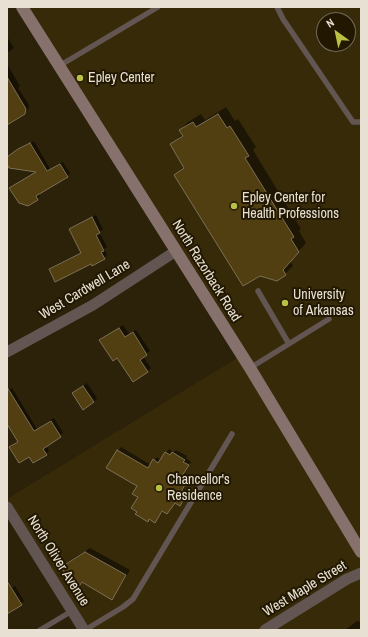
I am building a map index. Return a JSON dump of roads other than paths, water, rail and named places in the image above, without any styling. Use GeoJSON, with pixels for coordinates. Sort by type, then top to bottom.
{"type":"FeatureCollection","features":[{"type":"Feature","properties":{"kind":"street","name":"North Razorback Road"},"geometry":{"type":"LineString","coordinates":[[22,7],[250,368],[361,552]]}},
{"type":"Feature","properties":{"kind":"street","name":"West Cardwell Lane"},"geometry":{"type":"LineString","coordinates":[[7,352],[93,305],[176,251]]}},
{"type":"Feature","properties":{"kind":"street","name":"North Oliver Avenue"},"geometry":{"type":"LineString","coordinates":[[7,507],[85,630]]}},
{"type":"Feature","properties":{"kind":"street","name":"West Maple Street"},"geometry":{"type":"LineString","coordinates":[[265,630],[347,579],[361,573]]}},
{"type":"Feature","properties":{"kind":"lane"},"geometry":{"type":"LineString","coordinates":[[59,66],[158,7]]}},
{"type":"Feature","properties":{"kind":"lane"},"geometry":{"type":"LineString","coordinates":[[277,7],[283,19],[353,122],[361,122]]}},
{"type":"Feature","properties":{"kind":"lane"},"geometry":{"type":"LineString","coordinates":[[258,291],[289,344]]}},
{"type":"Feature","properties":{"kind":"lane"},"geometry":{"type":"LineString","coordinates":[[250,368],[329,319]]}},
{"type":"Feature","properties":{"kind":"lane"},"geometry":{"type":"LineString","coordinates":[[85,630],[123,607],[133,599],[232,434]]}},
{"type":"Feature","properties":{"kind":"lane"},"geometry":{"type":"LineString","coordinates":[[40,630],[72,610]]}},
{"type":"Feature","properties":{"kind":"place","name":"Epley Center"},"geometry":{"type":"Point","coordinates":[80,78]}},
{"type":"Feature","properties":{"kind":"place","name":"Epley Center for Health Professions"},"geometry":{"type":"Point","coordinates":[234,206]}},
{"type":"Feature","properties":{"kind":"place","name":"University of Arkansas"},"geometry":{"type":"Point","coordinates":[285,303]}},
{"type":"Feature","properties":{"kind":"place","name":"Chancellor's Residence"},"geometry":{"type":"Point","coordinates":[159,488]}}]}
